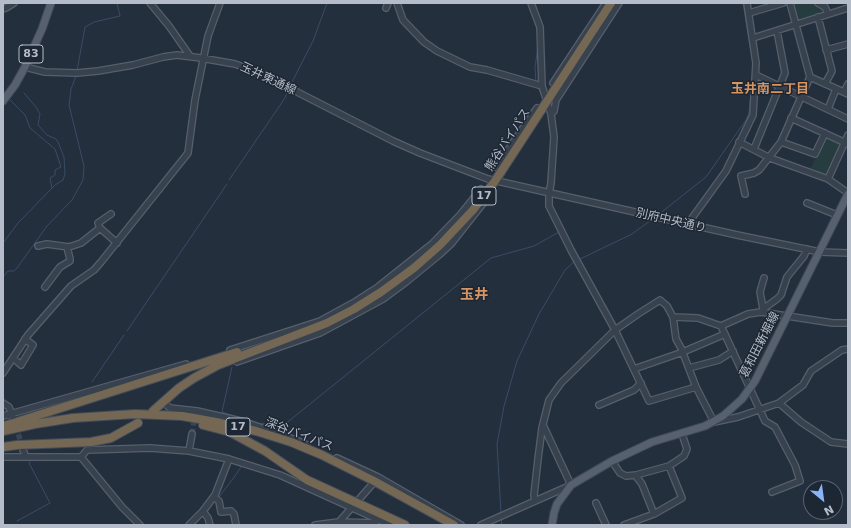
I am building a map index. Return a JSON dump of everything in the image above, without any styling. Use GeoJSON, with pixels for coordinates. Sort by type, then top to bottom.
{"type":"FeatureCollection","features":[{"type":"Feature","properties":{"kind":"highway","name":"熊谷バイパス"},"geometry":{"type":"LineString","coordinates":[[301,333],[327,323],[380,293],[414,268],[436,249],[473,210],[495,181],[547,101],[572,59],[611,3]]}},
{"type":"Feature","properties":{"kind":"highway","name":"17"},"geometry":{"type":"LineString","coordinates":[[3,426],[204,361],[301,333]]}},
{"type":"Feature","properties":{"kind":"highway","name":"17"},"geometry":{"type":"LineString","coordinates":[[153,411],[164,403],[179,388],[218,365],[301,333]]}},
{"type":"Feature","properties":{"kind":"highway","name":"深谷バイパス"},"geometry":{"type":"LineString","coordinates":[[3,431],[73,418],[105,415],[135,414],[182,416],[216,422],[291,442],[322,455],[376,479],[454,525]]}},
{"type":"Feature","properties":{"kind":"highway","name":"深谷バイパス"},"geometry":{"type":"LineString","coordinates":[[3,436],[73,423],[138,419],[181,422],[209,426],[230,432],[243,438],[266,451],[307,480],[354,505],[405,525]]}},
{"type":"Feature","properties":{"kind":"highway"},"geometry":{"type":"LineString","coordinates":[[3,447],[17,445],[92,442],[111,438],[138,423]]}},
{"type":"Feature","properties":{"kind":"main road","name":"83"},"geometry":{"type":"LineString","coordinates":[[3,101],[15,85],[25,67],[40,35],[51,3]]}},
{"type":"Feature","properties":{"kind":"main road","name":"葛和田新堀線"},"geometry":{"type":"LineString","coordinates":[[552,525],[557,504],[570,485],[612,461],[652,442],[682,434],[714,422],[736,405],[750,388],[848,194]]}},
{"type":"Feature","properties":{"kind":"street"},"geometry":{"type":"LineString","coordinates":[[3,9],[14,3]]}},
{"type":"Feature","properties":{"kind":"street"},"geometry":{"type":"LineString","coordinates":[[150,3],[169,26],[190,56]]}},
{"type":"Feature","properties":{"kind":"street"},"geometry":{"type":"LineString","coordinates":[[3,374],[25,339],[71,286],[94,270],[188,153],[195,100],[203,58],[208,36],[220,3]]}},
{"type":"Feature","properties":{"kind":"street"},"geometry":{"type":"LineString","coordinates":[[397,3],[404,20],[424,42],[437,51],[470,67],[487,70],[542,86]]}},
{"type":"Feature","properties":{"kind":"street"},"geometry":{"type":"LineString","coordinates":[[531,3],[540,27],[542,86],[551,114],[554,137],[549,206],[574,257],[615,330],[649,401],[696,387]]}},
{"type":"Feature","properties":{"kind":"street"},"geometry":{"type":"LineString","coordinates":[[553,83],[572,59],[606,3]]}},
{"type":"Feature","properties":{"kind":"street"},"geometry":{"type":"LineString","coordinates":[[551,114],[554,111],[556,100],[619,3]]}},
{"type":"Feature","properties":{"kind":"street"},"geometry":{"type":"LineString","coordinates":[[687,225],[726,171],[753,115],[756,62],[747,3]]}},
{"type":"Feature","properties":{"kind":"street"},"geometry":{"type":"LineString","coordinates":[[749,13],[783,3]]}},
{"type":"Feature","properties":{"kind":"street"},"geometry":{"type":"LineString","coordinates":[[745,194],[741,176],[754,173],[759,170],[770,158],[781,142],[800,96],[810,77],[790,3]]}},
{"type":"Feature","properties":{"kind":"street"},"geometry":{"type":"LineString","coordinates":[[818,3],[825,6],[828,14]]}},
{"type":"Feature","properties":{"kind":"street"},"geometry":{"type":"LineString","coordinates":[[753,38],[848,8],[847,3]]}},
{"type":"Feature","properties":{"kind":"street"},"geometry":{"type":"LineString","coordinates":[[818,17],[832,71],[825,84]]}},
{"type":"Feature","properties":{"kind":"street"},"geometry":{"type":"LineString","coordinates":[[754,149],[785,73],[777,31]]}},
{"type":"Feature","properties":{"kind":"street"},"geometry":{"type":"LineString","coordinates":[[826,50],[848,44]]}},
{"type":"Feature","properties":{"kind":"street","name":"玉井東通線"},"geometry":{"type":"LineString","coordinates":[[25,67],[45,72],[77,73],[133,65],[177,55],[236,64],[264,75],[392,141],[495,181]]}},
{"type":"Feature","properties":{"kind":"street"},"geometry":{"type":"LineString","coordinates":[[756,75],[848,119]]}},
{"type":"Feature","properties":{"kind":"street"},"geometry":{"type":"LineString","coordinates":[[810,77],[846,93],[848,84]]}},
{"type":"Feature","properties":{"kind":"street"},"geometry":{"type":"LineString","coordinates":[[828,109],[836,89]]}},
{"type":"Feature","properties":{"kind":"street"},"geometry":{"type":"LineString","coordinates":[[496,167],[529,128],[537,108]]}},
{"type":"Feature","properties":{"kind":"street"},"geometry":{"type":"LineString","coordinates":[[791,118],[846,143]]}},
{"type":"Feature","properties":{"kind":"street"},"geometry":{"type":"LineString","coordinates":[[781,142],[815,154],[825,133]]}},
{"type":"Feature","properties":{"kind":"street"},"geometry":{"type":"LineString","coordinates":[[828,179],[846,143],[848,135]]}},
{"type":"Feature","properties":{"kind":"street"},"geometry":{"type":"LineString","coordinates":[[739,142],[770,158],[828,179],[848,194]]}},
{"type":"Feature","properties":{"kind":"street","name":"別府中央通り"},"geometry":{"type":"LineString","coordinates":[[495,181],[687,225],[820,252],[848,253]]}},
{"type":"Feature","properties":{"kind":"street"},"geometry":{"type":"LineString","coordinates":[[436,249],[481,189]]}},
{"type":"Feature","properties":{"kind":"street"},"geometry":{"type":"LineString","coordinates":[[436,249],[451,244],[489,196]]}},
{"type":"Feature","properties":{"kind":"street"},"geometry":{"type":"LineString","coordinates":[[807,203],[837,216]]}},
{"type":"Feature","properties":{"kind":"street"},"geometry":{"type":"LineString","coordinates":[[111,214],[98,223],[100,228],[116,242]]}},
{"type":"Feature","properties":{"kind":"street"},"geometry":{"type":"LineString","coordinates":[[38,246],[47,244],[67,247],[81,243],[100,228]]}},
{"type":"Feature","properties":{"kind":"street"},"geometry":{"type":"LineString","coordinates":[[45,287],[60,267],[70,261],[67,247]]}},
{"type":"Feature","properties":{"kind":"street"},"geometry":{"type":"LineString","coordinates":[[762,311],[777,300],[781,295],[787,277],[804,256],[807,249]]}},
{"type":"Feature","properties":{"kind":"street"},"geometry":{"type":"LineString","coordinates":[[762,311],[760,292],[764,278]]}},
{"type":"Feature","properties":{"kind":"street"},"geometry":{"type":"LineString","coordinates":[[3,416],[204,361],[320,320],[354,303],[380,293]]}},
{"type":"Feature","properties":{"kind":"street"},"geometry":{"type":"LineString","coordinates":[[204,374],[320,333],[380,293]]}},
{"type":"Feature","properties":{"kind":"street"},"geometry":{"type":"LineString","coordinates":[[535,501],[534,495],[536,474],[543,425],[549,400],[561,383],[615,330],[660,300],[667,306],[673,317],[676,339],[683,352],[696,387],[714,422],[738,417],[778,403],[803,385],[811,371],[842,350],[848,349]]}},
{"type":"Feature","properties":{"kind":"street"},"geometry":{"type":"LineString","coordinates":[[673,317],[698,318],[721,326],[748,314],[762,311],[833,323],[848,323]]}},
{"type":"Feature","properties":{"kind":"street"},"geometry":{"type":"LineString","coordinates":[[721,326],[765,421],[775,427],[794,465],[800,481],[772,492]]}},
{"type":"Feature","properties":{"kind":"street"},"geometry":{"type":"LineString","coordinates":[[634,369],[683,352],[725,334]]}},
{"type":"Feature","properties":{"kind":"street"},"geometry":{"type":"LineString","coordinates":[[13,358],[21,365],[28,355],[33,345],[25,339]]}},
{"type":"Feature","properties":{"kind":"street"},"geometry":{"type":"LineString","coordinates":[[689,368],[720,360],[733,351]]}},
{"type":"Feature","properties":{"kind":"street"},"geometry":{"type":"LineString","coordinates":[[599,404],[634,390],[641,383]]}},
{"type":"Feature","properties":{"kind":"street"},"geometry":{"type":"LineString","coordinates":[[3,403],[9,407],[14,420]]}},
{"type":"Feature","properties":{"kind":"street"},"geometry":{"type":"LineString","coordinates":[[164,403],[170,408],[245,422],[296,440],[376,479],[461,525]]}},
{"type":"Feature","properties":{"kind":"street"},"geometry":{"type":"LineString","coordinates":[[778,403],[801,422],[831,442],[848,444]]}},
{"type":"Feature","properties":{"kind":"street"},"geometry":{"type":"LineString","coordinates":[[481,525],[570,485],[543,425]]}},
{"type":"Feature","properties":{"kind":"street"},"geometry":{"type":"LineString","coordinates":[[189,451],[192,434]]}},
{"type":"Feature","properties":{"kind":"street"},"geometry":{"type":"LineString","coordinates":[[612,461],[620,473],[626,476],[636,476],[669,466],[684,456],[687,449],[682,434]]}},
{"type":"Feature","properties":{"kind":"street"},"geometry":{"type":"LineString","coordinates":[[81,458],[87,450],[150,448],[189,451],[230,459],[280,476],[354,505],[390,525]]}},
{"type":"Feature","properties":{"kind":"street"},"geometry":{"type":"LineString","coordinates":[[23,450],[26,457]]}},
{"type":"Feature","properties":{"kind":"street"},"geometry":{"type":"LineString","coordinates":[[3,457],[81,458],[122,508],[140,525]]}},
{"type":"Feature","properties":{"kind":"street"},"geometry":{"type":"LineString","coordinates":[[189,525],[204,513],[214,497],[230,459]]}},
{"type":"Feature","properties":{"kind":"street"},"geometry":{"type":"LineString","coordinates":[[624,525],[654,514],[682,498],[669,466]]}},
{"type":"Feature","properties":{"kind":"street"},"geometry":{"type":"LineString","coordinates":[[636,476],[642,484],[654,514]]}},
{"type":"Feature","properties":{"kind":"street"},"geometry":{"type":"LineString","coordinates":[[339,522],[376,479]]}},
{"type":"Feature","properties":{"kind":"street"},"geometry":{"type":"LineString","coordinates":[[214,497],[219,501],[221,512],[231,511],[234,514],[236,525]]}},
{"type":"Feature","properties":{"kind":"street"},"geometry":{"type":"LineString","coordinates":[[596,503],[606,525]]}},
{"type":"Feature","properties":{"kind":"street"},"geometry":{"type":"LineString","coordinates":[[204,513],[210,525]]}},
{"type":"Feature","properties":{"kind":"street"},"geometry":{"type":"LineString","coordinates":[[315,525],[339,522],[375,522],[378,519]]}},
{"type":"Feature","properties":{"kind":"green space"},"geometry":{"type":"Polygon","coordinates":[[[791,3],[815,3],[824,8],[825,13],[800,22],[796,20],[791,3]]]}},
{"type":"Feature","properties":{"kind":"green space"},"geometry":{"type":"Polygon","coordinates":[[[826,138],[840,143],[827,175],[810,169],[826,138]]]}},
{"type":"Feature","properties":{"kind":"waterway"},"geometry":{"type":"LineString","coordinates":[[77,71],[85,27],[94,22],[120,16],[117,3]]}},
{"type":"Feature","properties":{"kind":"waterway"},"geometry":{"type":"LineString","coordinates":[[215,8],[217,3]]}},
{"type":"Feature","properties":{"kind":"waterway"},"geometry":{"type":"LineString","coordinates":[[290,86],[313,41],[327,3]]}},
{"type":"Feature","properties":{"kind":"waterway"},"geometry":{"type":"LineString","coordinates":[[658,215],[706,177],[746,120],[749,113],[753,65],[743,3]]}},
{"type":"Feature","properties":{"kind":"waterway"},"geometry":{"type":"LineString","coordinates":[[204,42],[208,28]]}},
{"type":"Feature","properties":{"kind":"waterway"},"geometry":{"type":"LineString","coordinates":[[536,82],[535,68],[538,46]]}},
{"type":"Feature","properties":{"kind":"waterway"},"geometry":{"type":"LineString","coordinates":[[3,277],[8,271],[14,271],[17,268],[47,226],[72,200],[83,180],[84,166],[69,105],[71,89],[76,76]]}},
{"type":"Feature","properties":{"kind":"waterway"},"geometry":{"type":"LineString","coordinates":[[538,87],[541,94]]}},
{"type":"Feature","properties":{"kind":"waterway"},"geometry":{"type":"LineString","coordinates":[[229,180],[285,98],[288,89]]}},
{"type":"Feature","properties":{"kind":"waterway"},"geometry":{"type":"LineString","coordinates":[[3,243],[18,223],[55,185],[63,180],[65,174],[64,157],[58,142],[56,139],[47,135],[38,125],[40,114],[24,93]]}},
{"type":"Feature","properties":{"kind":"waterway"},"geometry":{"type":"LineString","coordinates":[[8,98],[25,115],[30,128],[55,149],[61,167],[55,170],[55,175],[50,178],[52,188]]}},
{"type":"Feature","properties":{"kind":"waterway"},"geometry":{"type":"LineString","coordinates":[[189,127],[192,102]]}},
{"type":"Feature","properties":{"kind":"waterway"},"geometry":{"type":"LineString","coordinates":[[547,187],[550,160]]}},
{"type":"Feature","properties":{"kind":"waterway"},"geometry":{"type":"LineString","coordinates":[[127,331],[227,184]]}},
{"type":"Feature","properties":{"kind":"waterway"},"geometry":{"type":"LineString","coordinates":[[249,421],[260,424],[262,423],[279,429],[491,258],[534,246],[559,232],[548,210]]}},
{"type":"Feature","properties":{"kind":"waterway"},"geometry":{"type":"LineString","coordinates":[[578,260],[632,234],[654,218]]}},
{"type":"Feature","properties":{"kind":"waterway"},"geometry":{"type":"LineString","coordinates":[[501,513],[497,444],[504,406],[517,361],[539,314],[565,270],[575,261]]}},
{"type":"Feature","properties":{"kind":"waterway"},"geometry":{"type":"LineString","coordinates":[[81,276],[93,267]]}},
{"type":"Feature","properties":{"kind":"waterway"},"geometry":{"type":"LineString","coordinates":[[3,367],[25,333],[57,298]]}},
{"type":"Feature","properties":{"kind":"waterway"},"geometry":{"type":"LineString","coordinates":[[92,382],[124,335]]}},
{"type":"Feature","properties":{"kind":"waterway"},"geometry":{"type":"LineString","coordinates":[[232,367],[222,412],[244,419]]}},
{"type":"Feature","properties":{"kind":"waterway"},"geometry":{"type":"LineString","coordinates":[[17,521],[50,503],[29,463],[31,460]]}},
{"type":"Feature","properties":{"kind":"waterway"},"geometry":{"type":"LineString","coordinates":[[217,496],[219,497],[241,467]]}},
{"type":"Feature","properties":{"kind":"waterway"},"geometry":{"type":"LineString","coordinates":[[207,511],[214,501]]}},
{"type":"Feature","properties":{"kind":"waterway"},"geometry":{"type":"LineString","coordinates":[[501,518],[502,525]]}},
{"type":"Feature","properties":{"kind":"tunnel"},"geometry":{"type":"LineString","coordinates":[[192,434],[195,415]]}},
{"type":"Feature","properties":{"kind":"tunnel"},"geometry":{"type":"LineString","coordinates":[[16,426],[22,446]]}},
{"type":"Feature","properties":{"kind":"district","name":"玉井南二丁目"},"geometry":{"type":"Point","coordinates":[770,90]}},
{"type":"Feature","properties":{"kind":"district","name":"玉井"},"geometry":{"type":"Point","coordinates":[474,295]}}]}
